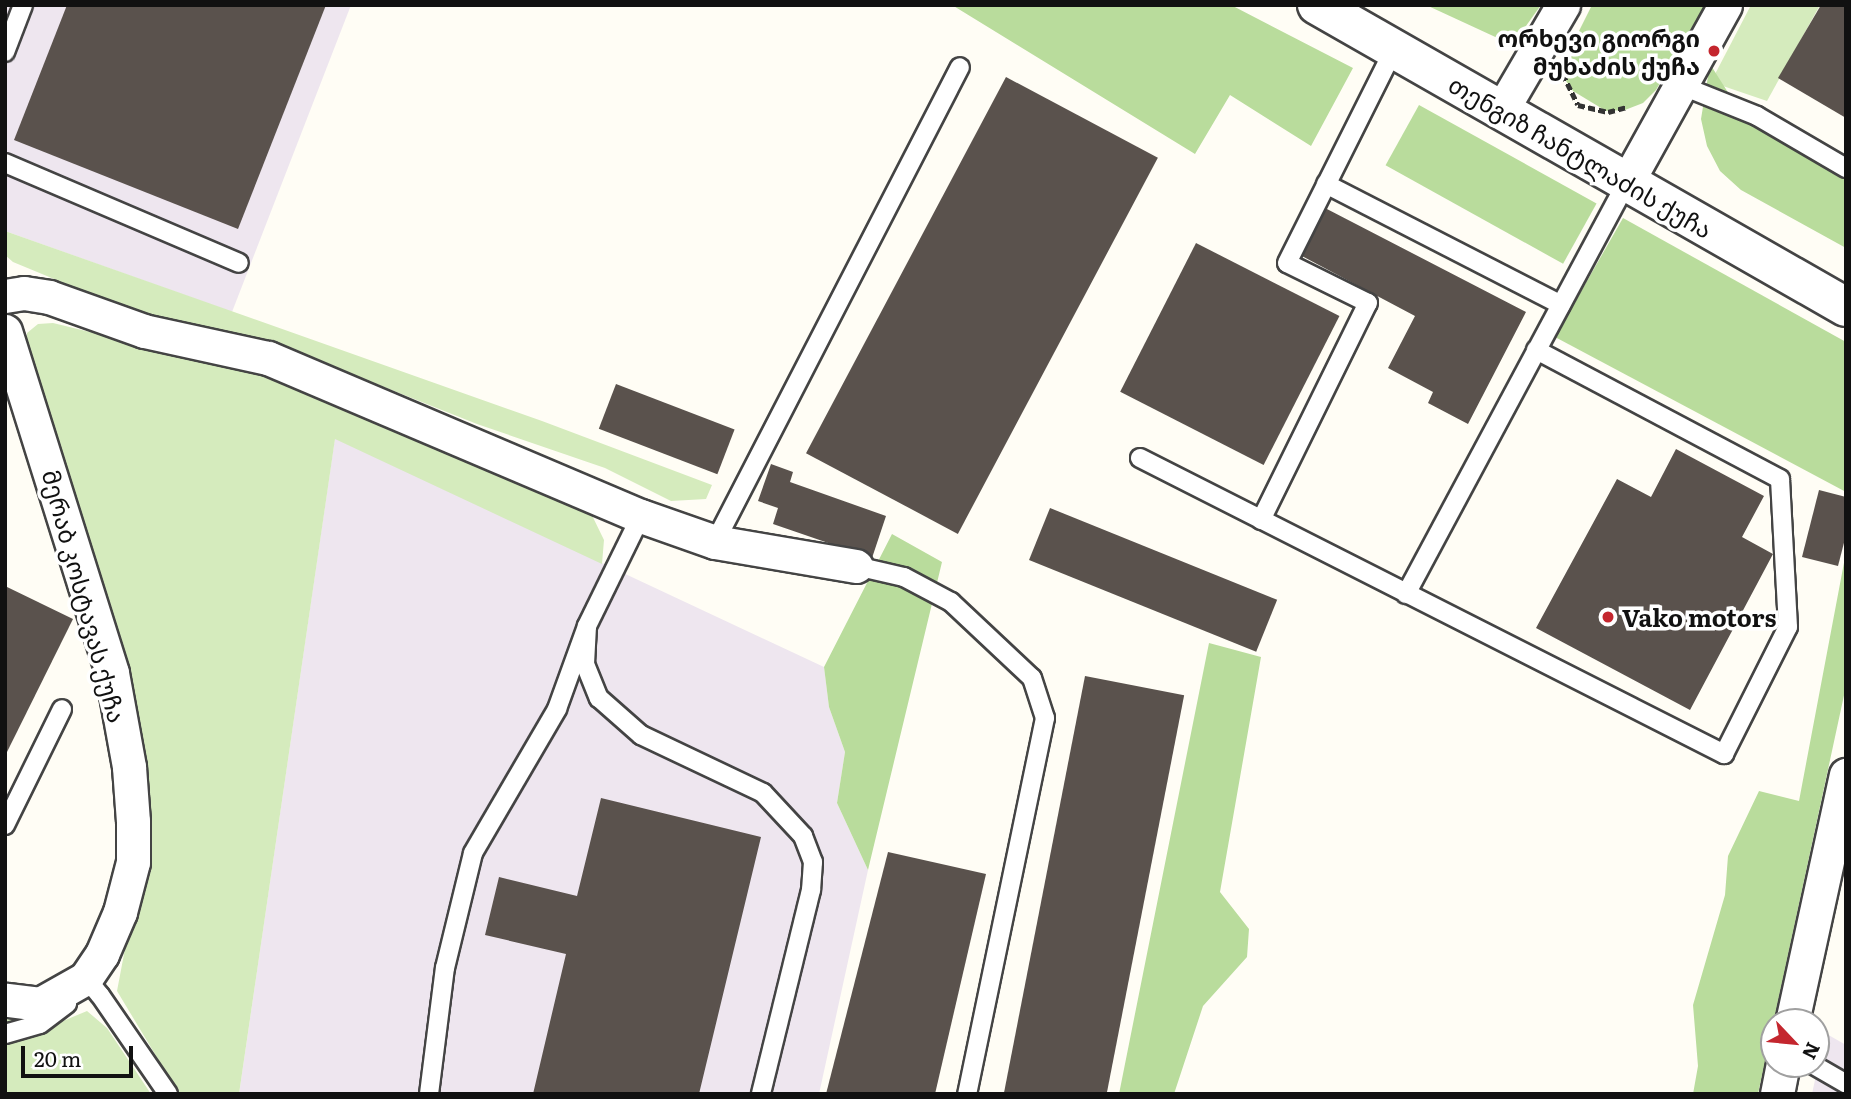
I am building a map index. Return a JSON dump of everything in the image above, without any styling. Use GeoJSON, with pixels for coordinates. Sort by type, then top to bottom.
{"type":"FeatureCollection","features":[{"type":"Feature","properties":{"kind":"street","name":"თენგიზ ჩანტლაძის ქუჩა"},"geometry":{"type":"LineString","coordinates":[[1317,5],[1846,307]]}},
{"type":"Feature","properties":{"kind":"street"},"geometry":{"type":"LineString","coordinates":[[1501,111],[1563,5]]}},
{"type":"Feature","properties":{"kind":"street"},"geometry":{"type":"LineString","coordinates":[[1626,182],[1725,5]]}},
{"type":"Feature","properties":{"kind":"street"},"geometry":{"type":"LineString","coordinates":[[5,296],[24,293],[49,297],[144,331],[296,367],[642,516],[715,541],[856,566]]}},
{"type":"Feature","properties":{"kind":"street","name":"მერაბ კოსტავას ქუჩა"},"geometry":{"type":"LineString","coordinates":[[5,331],[80,560],[112,673],[129,767],[133,862],[120,912],[102,954],[86,978],[40,1004],[5,1000]]}},
{"type":"Feature","properties":{"kind":"street"},"geometry":{"type":"LineString","coordinates":[[1795,1008],[1846,775]]}},
{"type":"Feature","properties":{"kind":"lane"},"geometry":{"type":"LineString","coordinates":[[5,52],[23,5]]}},
{"type":"Feature","properties":{"kind":"lane"},"geometry":{"type":"LineString","coordinates":[[1261,520],[1368,303],[1287,263],[1394,50]]}},
{"type":"Feature","properties":{"kind":"lane"},"geometry":{"type":"LineString","coordinates":[[715,541],[960,67]]}},
{"type":"Feature","properties":{"kind":"lane"},"geometry":{"type":"LineString","coordinates":[[1680,85],[1757,116],[1846,168]]}},
{"type":"Feature","properties":{"kind":"lane"},"geometry":{"type":"LineString","coordinates":[[5,163],[239,263]]}},
{"type":"Feature","properties":{"kind":"lane"},"geometry":{"type":"LineString","coordinates":[[1406,594],[1626,182]]}},
{"type":"Feature","properties":{"kind":"lane"},"geometry":{"type":"LineString","coordinates":[[1326,184],[1561,305]]}},
{"type":"Feature","properties":{"kind":"lane"},"geometry":{"type":"LineString","coordinates":[[1140,458],[1724,754],[1788,627],[1780,479],[1536,350]]}},
{"type":"Feature","properties":{"kind":"lane"},"geometry":{"type":"LineString","coordinates":[[429,1094],[446,968],[473,853],[546,731],[587,626],[642,516]]}},
{"type":"Feature","properties":{"kind":"lane"},"geometry":{"type":"LineString","coordinates":[[856,566],[904,577],[951,602],[1032,678],[1045,718],[967,1094]]}},
{"type":"Feature","properties":{"kind":"lane"},"geometry":{"type":"LineString","coordinates":[[587,626],[585,664],[598,698],[641,735],[763,793],[803,836],[813,862],[811,890],[761,1094]]}},
{"type":"Feature","properties":{"kind":"lane"},"geometry":{"type":"LineString","coordinates":[[5,825],[62,709]]}},
{"type":"Feature","properties":{"kind":"lane"},"geometry":{"type":"LineString","coordinates":[[5,1034],[40,1024],[64,1008],[86,978],[168,1094]]}},
{"type":"Feature","properties":{"kind":"lane"},"geometry":{"type":"LineString","coordinates":[[1830,1075],[1846,1084]]}},
{"type":"Feature","properties":{"kind":"path"},"geometry":{"type":"LineString","coordinates":[[1563,74],[1578,105],[1591,111],[1634,105]]}},
{"type":"Feature","properties":{"kind":"shaded area"},"geometry":{"type":"Polygon","coordinates":[[[5,5],[351,5],[232,312],[5,231],[5,5]]]}},
{"type":"Feature","properties":{"kind":"shaded area"},"geometry":{"type":"Polygon","coordinates":[[[335,438],[824,667],[829,707],[845,752],[837,803],[868,870],[819,1094],[239,1094],[335,438]]]}},
{"type":"Feature","properties":{"kind":"shaded area"},"geometry":{"type":"Polygon","coordinates":[[[1830,1036],[1846,1045],[1846,1094],[1812,1094],[1815,1078],[1830,1078],[1830,1036]]]}},
{"type":"Feature","properties":{"kind":"green space"},"geometry":{"type":"Polygon","coordinates":[[[952,5],[1231,5],[1353,68],[1311,146],[1230,95],[1195,154],[952,5]]]}},
{"type":"Feature","properties":{"kind":"green space"},"geometry":{"type":"Polygon","coordinates":[[[1426,5],[1541,5],[1521,33],[1504,41],[1426,5]]]}},
{"type":"Feature","properties":{"kind":"green space"},"geometry":{"type":"Polygon","coordinates":[[[1592,5],[1705,5],[1656,90],[1643,103],[1625,110],[1606,111],[1573,91],[1564,78],[1563,63],[1592,5]]]}},
{"type":"Feature","properties":{"kind":"green space"},"geometry":{"type":"Polygon","coordinates":[[[1751,5],[1820,5],[1767,101],[1720,85],[1713,78],[1751,5]]]}},
{"type":"Feature","properties":{"kind":"green space"},"geometry":{"type":"Polygon","coordinates":[[[1710,64],[1729,94],[1846,161],[1846,248],[1741,190],[1720,171],[1707,146],[1701,119],[1710,64]]]}},
{"type":"Feature","properties":{"kind":"green space"},"geometry":{"type":"Polygon","coordinates":[[[1419,105],[1597,203],[1563,264],[1386,165],[1419,105]]]}},
{"type":"Feature","properties":{"kind":"green space"},"geometry":{"type":"Polygon","coordinates":[[[1623,218],[1846,342],[1846,492],[1555,337],[1623,218]]]}},
{"type":"Feature","properties":{"kind":"green space"},"geometry":{"type":"Polygon","coordinates":[[[5,231],[542,421],[712,485],[706,499],[671,501],[605,468],[477,424],[281,346],[129,310],[13,262],[5,255],[5,231]]]}},
{"type":"Feature","properties":{"kind":"green space"},"geometry":{"type":"Polygon","coordinates":[[[53,323],[234,367],[322,395],[408,437],[498,467],[586,503],[604,540],[602,564],[335,439],[239,1094],[179,1094],[117,991],[128,933],[145,776],[111,606],[26,348],[27,333],[38,324],[53,323]]]}},
{"type":"Feature","properties":{"kind":"green space"},"geometry":{"type":"Polygon","coordinates":[[[892,534],[942,562],[868,870],[837,803],[845,752],[829,707],[824,667],[892,534]]]}},
{"type":"Feature","properties":{"kind":"green space"},"geometry":{"type":"Polygon","coordinates":[[[1846,552],[1846,686],[1777,1008],[1760,1008],[1761,1078],[1758,1094],[1693,1094],[1698,1066],[1693,1005],[1725,895],[1728,856],[1759,791],[1799,801],[1846,552]]]}},
{"type":"Feature","properties":{"kind":"green space"},"geometry":{"type":"Polygon","coordinates":[[[1209,643],[1261,657],[1220,892],[1249,929],[1247,957],[1203,1006],[1174,1094],[1119,1094],[1209,643]]]}},
{"type":"Feature","properties":{"kind":"green space"},"geometry":{"type":"Polygon","coordinates":[[[87,1011],[107,1028],[151,1094],[5,1094],[5,1018],[51,1026],[87,1011]]]}},
{"type":"Feature","properties":{"kind":"building"},"geometry":{"type":"Polygon","coordinates":[[[67,5],[326,5],[238,229],[14,140],[67,5]]]}},
{"type":"Feature","properties":{"kind":"building"},"geometry":{"type":"Polygon","coordinates":[[[1821,5],[1846,5],[1846,118],[1778,78],[1821,5]]]}},
{"type":"Feature","properties":{"kind":"building"},"geometry":{"type":"Polygon","coordinates":[[[1006,77],[1158,158],[958,534],[806,453],[1006,77]]]}},
{"type":"Feature","properties":{"kind":"building"},"geometry":{"type":"Polygon","coordinates":[[[1325,208],[1526,312],[1468,424],[1428,403],[1433,392],[1388,368],[1415,316],[1300,255],[1325,208]]]}},
{"type":"Feature","properties":{"kind":"building"},"geometry":{"type":"Polygon","coordinates":[[[1196,243],[1339,316],[1264,465],[1120,392],[1196,243]]]}},
{"type":"Feature","properties":{"kind":"building"},"geometry":{"type":"Polygon","coordinates":[[[616,384],[735,430],[717,474],[599,429],[616,384]]]}},
{"type":"Feature","properties":{"kind":"building"},"geometry":{"type":"Polygon","coordinates":[[[1676,449],[1764,496],[1742,537],[1773,554],[1690,710],[1536,628],[1617,479],[1651,497],[1676,449]]]}},
{"type":"Feature","properties":{"kind":"building"},"geometry":{"type":"Polygon","coordinates":[[[771,464],[793,472],[790,482],[886,516],[872,558],[773,524],[778,508],[758,501],[771,464]]]}},
{"type":"Feature","properties":{"kind":"building"},"geometry":{"type":"Polygon","coordinates":[[[1819,490],[1846,497],[1846,535],[1838,566],[1802,557],[1819,490]]]}},
{"type":"Feature","properties":{"kind":"building"},"geometry":{"type":"Polygon","coordinates":[[[1050,508],[1277,600],[1256,652],[1029,560],[1050,508]]]}},
{"type":"Feature","properties":{"kind":"building"},"geometry":{"type":"Polygon","coordinates":[[[5,586],[73,619],[5,756],[5,586]]]}},
{"type":"Feature","properties":{"kind":"building"},"geometry":{"type":"Polygon","coordinates":[[[1085,676],[1184,695],[1107,1094],[1004,1094],[1085,676]]]}},
{"type":"Feature","properties":{"kind":"building"},"geometry":{"type":"Polygon","coordinates":[[[601,798],[761,837],[699,1094],[533,1094],[566,954],[485,935],[499,877],[577,896],[601,798]]]}},
{"type":"Feature","properties":{"kind":"building"},"geometry":{"type":"Polygon","coordinates":[[[888,852],[986,874],[935,1094],[826,1094],[888,852]]]}},
{"type":"Feature","properties":{"kind":"place","name":"ორხევი გიორგი მუხაძის ქუჩა"},"geometry":{"type":"Point","coordinates":[1714,51]}},
{"type":"Feature","properties":{"kind":"place","name":"Vako motors"},"geometry":{"type":"Point","coordinates":[1608,617]}}]}
